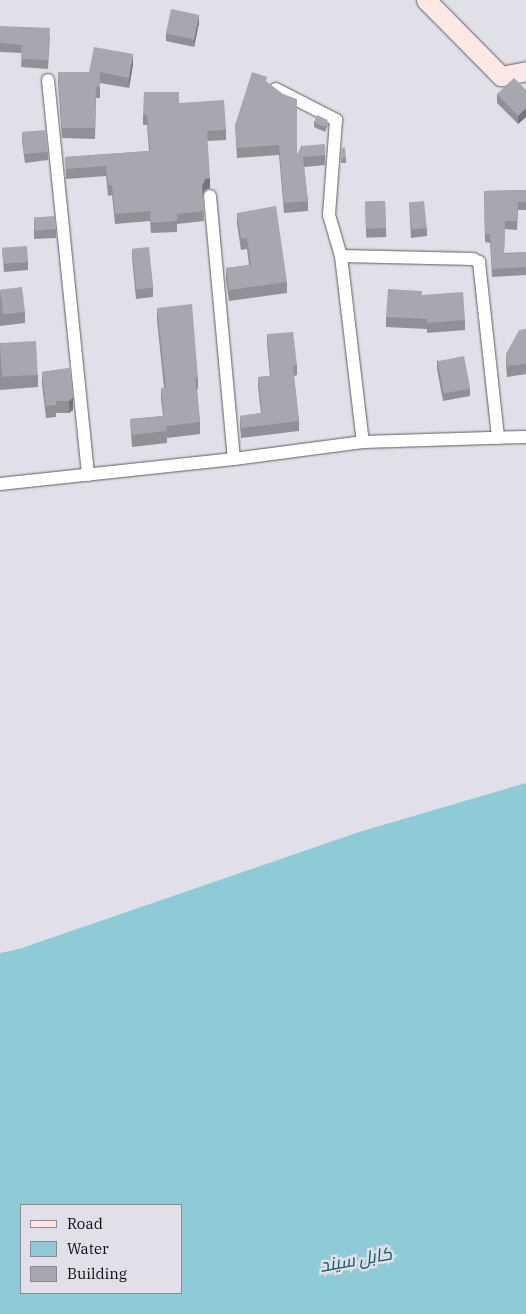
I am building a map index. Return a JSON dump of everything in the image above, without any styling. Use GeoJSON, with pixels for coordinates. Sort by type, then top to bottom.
{"type":"FeatureCollection","features":[{"type":"Feature","properties":{"kind":"street"},"geometry":{"type":"LineString","coordinates":[[426,0],[501,76],[526,71]]}},
{"type":"Feature","properties":{"kind":"street"},"geometry":{"type":"LineString","coordinates":[[48,80],[88,475]]}},
{"type":"Feature","properties":{"kind":"street"},"geometry":{"type":"LineString","coordinates":[[276,89],[336,120],[329,215],[341,256],[363,442]]}},
{"type":"Feature","properties":{"kind":"street"},"geometry":{"type":"LineString","coordinates":[[210,196],[234,459]]}},
{"type":"Feature","properties":{"kind":"street"},"geometry":{"type":"LineString","coordinates":[[341,256],[473,259],[479,262],[498,438]]}},
{"type":"Feature","properties":{"kind":"street"},"geometry":{"type":"LineString","coordinates":[[0,484],[234,459],[363,442],[526,437]]}},
{"type":"Feature","properties":{"kind":"water","name":"کابل سيند"},"geometry":{"type":"Polygon","coordinates":[[[526,783],[526,1314],[0,1314],[0,953],[19,949],[359,832],[526,783]]]}},
{"type":"Feature","properties":{"kind":"building"},"geometry":{"type":"Polygon","coordinates":[[[171,9],[199,15],[194,39],[166,33],[171,9]]]}},
{"type":"Feature","properties":{"kind":"building"},"geometry":{"type":"Polygon","coordinates":[[[0,26],[50,28],[48,60],[21,59],[22,45],[0,43],[0,26]]]}},
{"type":"Feature","properties":{"kind":"building"},"geometry":{"type":"Polygon","coordinates":[[[94,47],[133,54],[129,78],[100,72],[100,87],[96,87],[95,128],[62,128],[58,72],[89,72],[94,47]]]}},
{"type":"Feature","properties":{"kind":"building"},"geometry":{"type":"Polygon","coordinates":[[[252,72],[267,77],[266,81],[283,94],[297,99],[297,155],[302,144],[302,146],[325,144],[325,155],[303,157],[308,201],[284,203],[279,145],[237,148],[235,125],[252,72]]]}},
{"type":"Feature","properties":{"kind":"building"},"geometry":{"type":"Polygon","coordinates":[[[514,78],[526,90],[526,108],[518,116],[497,94],[514,78]]]}},
{"type":"Feature","properties":{"kind":"building"},"geometry":{"type":"Polygon","coordinates":[[[144,92],[179,92],[179,103],[224,100],[226,130],[207,131],[210,178],[205,179],[202,186],[204,211],[177,214],[177,221],[151,223],[150,211],[115,214],[112,185],[108,185],[106,166],[66,169],[65,157],[150,151],[147,115],[143,115],[144,92]]]}},
{"type":"Feature","properties":{"kind":"building"},"geometry":{"type":"Polygon","coordinates":[[[317,115],[328,120],[325,127],[314,122],[317,115]]]}},
{"type":"Feature","properties":{"kind":"building"},"geometry":{"type":"Polygon","coordinates":[[[46,130],[48,152],[24,154],[22,132],[46,130]]]}},
{"type":"Feature","properties":{"kind":"building"},"geometry":{"type":"Polygon","coordinates":[[[345,147],[346,158],[341,159],[342,148],[345,147]]]}},
{"type":"Feature","properties":{"kind":"building"},"geometry":{"type":"Polygon","coordinates":[[[526,190],[526,202],[518,202],[517,221],[505,221],[504,254],[526,252],[526,267],[492,269],[490,234],[485,234],[484,191],[526,190]]]}},
{"type":"Feature","properties":{"kind":"building"},"geometry":{"type":"Polygon","coordinates":[[[385,201],[386,228],[366,229],[365,202],[385,201]]]}},
{"type":"Feature","properties":{"kind":"building"},"geometry":{"type":"Polygon","coordinates":[[[424,201],[427,228],[412,229],[409,203],[424,201]]]}},
{"type":"Feature","properties":{"kind":"building"},"geometry":{"type":"Polygon","coordinates":[[[276,206],[287,282],[229,290],[226,268],[251,265],[247,238],[241,239],[237,213],[276,206]]]}},
{"type":"Feature","properties":{"kind":"building"},"geometry":{"type":"Polygon","coordinates":[[[55,216],[56,229],[35,230],[34,217],[55,216]]]}},
{"type":"Feature","properties":{"kind":"building"},"geometry":{"type":"Polygon","coordinates":[[[27,246],[28,262],[3,264],[2,248],[27,246]]]}},
{"type":"Feature","properties":{"kind":"building"},"geometry":{"type":"Polygon","coordinates":[[[149,247],[153,288],[136,290],[132,249],[149,247]]]}},
{"type":"Feature","properties":{"kind":"building"},"geometry":{"type":"Polygon","coordinates":[[[22,287],[25,312],[3,314],[0,290],[22,287]]]}},
{"type":"Feature","properties":{"kind":"building"},"geometry":{"type":"Polygon","coordinates":[[[388,289],[422,291],[422,295],[463,292],[465,320],[427,323],[427,319],[386,317],[388,289]]]}},
{"type":"Feature","properties":{"kind":"building"},"geometry":{"type":"Polygon","coordinates":[[[192,304],[198,378],[195,378],[200,422],[166,426],[167,431],[132,435],[130,419],[164,416],[161,388],[166,388],[157,308],[192,304]]]}},
{"type":"Feature","properties":{"kind":"building"},"geometry":{"type":"Polygon","coordinates":[[[526,329],[526,364],[507,366],[506,354],[519,330],[526,329]]]}},
{"type":"Feature","properties":{"kind":"building"},"geometry":{"type":"Polygon","coordinates":[[[293,332],[297,365],[293,366],[299,421],[241,428],[240,416],[262,413],[258,377],[271,376],[267,334],[293,332]]]}},
{"type":"Feature","properties":{"kind":"building"},"geometry":{"type":"Polygon","coordinates":[[[36,341],[38,375],[2,377],[0,343],[36,341]]]}},
{"type":"Feature","properties":{"kind":"building"},"geometry":{"type":"Polygon","coordinates":[[[464,356],[470,388],[444,394],[437,361],[464,356]]]}},
{"type":"Feature","properties":{"kind":"building"},"geometry":{"type":"Polygon","coordinates":[[[70,368],[73,397],[69,401],[56,401],[56,405],[46,406],[42,372],[70,368]]]}}]}
